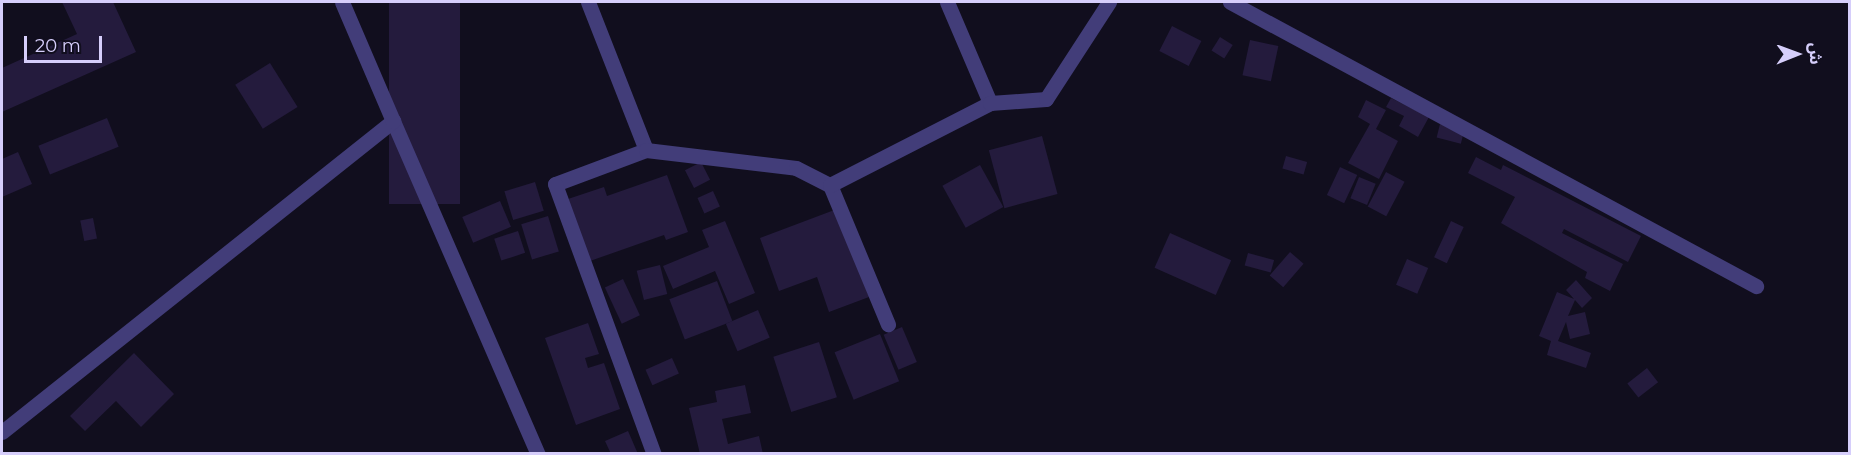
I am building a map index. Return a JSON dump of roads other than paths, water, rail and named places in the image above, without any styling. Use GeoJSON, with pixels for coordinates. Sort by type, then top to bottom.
{"type":"FeatureCollection","features":[{"type":"Feature","properties":{"kind":"street"},"geometry":{"type":"LineString","coordinates":[[342,2],[538,453]]}},
{"type":"Feature","properties":{"kind":"street"},"geometry":{"type":"LineString","coordinates":[[588,2],[646,150]]}},
{"type":"Feature","properties":{"kind":"street"},"geometry":{"type":"LineString","coordinates":[[947,2],[990,103]]}},
{"type":"Feature","properties":{"kind":"street"},"geometry":{"type":"LineString","coordinates":[[830,185],[990,103],[1046,99],[1109,2]]}},
{"type":"Feature","properties":{"kind":"street"},"geometry":{"type":"LineString","coordinates":[[1230,2],[1747,284],[1756,286]]}},
{"type":"Feature","properties":{"kind":"street"},"geometry":{"type":"LineString","coordinates":[[2,432],[393,121]]}},
{"type":"Feature","properties":{"kind":"street"},"geometry":{"type":"LineString","coordinates":[[654,453],[555,184],[646,150],[796,168],[830,185],[888,324]]}}]}
